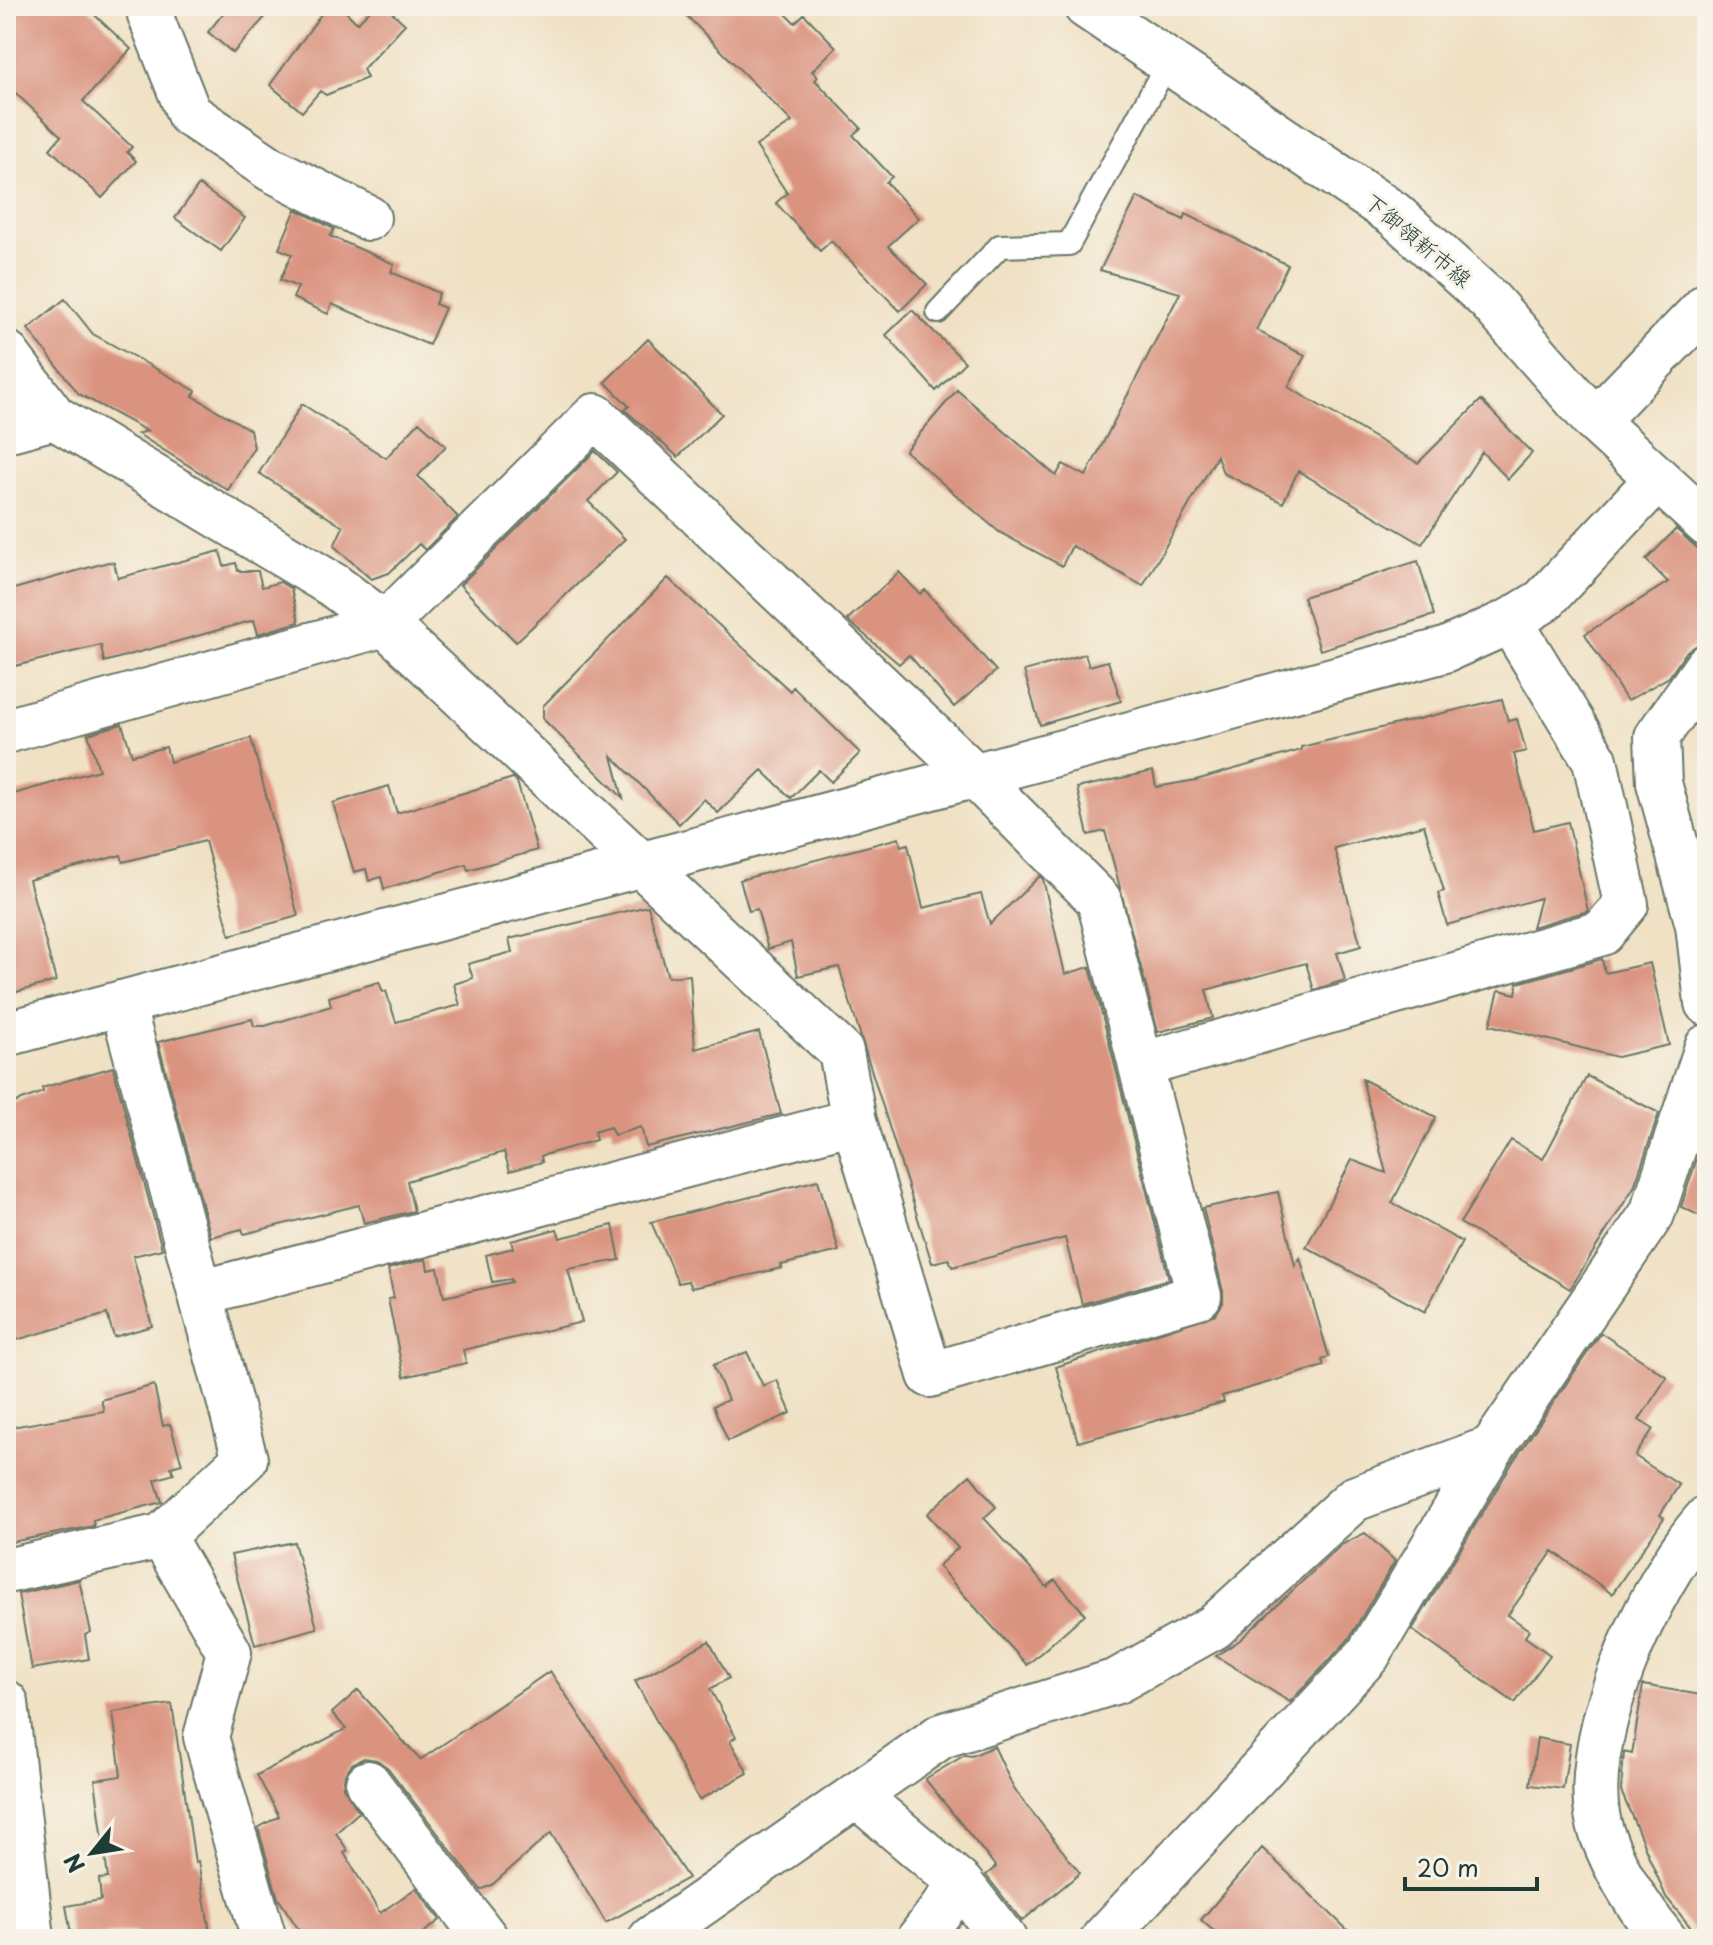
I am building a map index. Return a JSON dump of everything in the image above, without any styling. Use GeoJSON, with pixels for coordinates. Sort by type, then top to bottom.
{"type":"FeatureCollection","features":[{"type":"Feature","properties":{"kind":"street"},"geometry":{"type":"LineString","coordinates":[[154,6],[150,15],[189,114],[271,169],[368,218]]}},
{"type":"Feature","properties":{"kind":"street","name":"下御領新市線"},"geometry":{"type":"LineString","coordinates":[[1086,6],[1394,214],[1489,300],[1595,421],[1707,524]]}},
{"type":"Feature","properties":{"kind":"street"},"geometry":{"type":"LineString","coordinates":[[1595,421],[1707,305]]}},
{"type":"Feature","properties":{"kind":"street"},"geometry":{"type":"LineString","coordinates":[[6,353],[54,417],[333,585],[385,624],[841,1052],[854,1121],[930,1375],[1199,1296],[1099,900],[973,774],[595,416],[385,624],[6,731]]}},
{"type":"Feature","properties":{"kind":"street"},"geometry":{"type":"LineString","coordinates":[[6,430],[54,417]]}},
{"type":"Feature","properties":{"kind":"street"},"geometry":{"type":"LineString","coordinates":[[6,1034],[1445,650],[1510,621],[1543,601],[1657,479]]}},
{"type":"Feature","properties":{"kind":"street"},"geometry":{"type":"LineString","coordinates":[[1141,1065],[1602,933],[1626,904],[1595,760],[1510,621]]}},
{"type":"Feature","properties":{"kind":"street"},"geometry":{"type":"LineString","coordinates":[[1707,666],[1657,737],[1659,783],[1698,925],[1707,1003]]}},
{"type":"Feature","properties":{"kind":"street"},"geometry":{"type":"LineString","coordinates":[[6,1571],[162,1536],[245,1459],[122,1003]]}},
{"type":"Feature","properties":{"kind":"street"},"geometry":{"type":"LineString","coordinates":[[1103,1939],[1368,1655],[1492,1448],[1652,1214],[1707,1047]]}},
{"type":"Feature","properties":{"kind":"street"},"geometry":{"type":"LineString","coordinates":[[200,1293],[854,1121]]}},
{"type":"Feature","properties":{"kind":"street"},"geometry":{"type":"LineString","coordinates":[[651,1939],[941,1736],[1117,1681],[1214,1627],[1354,1499],[1492,1448]]}},
{"type":"Feature","properties":{"kind":"street"},"geometry":{"type":"LineString","coordinates":[[1664,1939],[1637,1905],[1601,1832],[1595,1780],[1603,1721],[1645,1617],[1690,1537],[1707,1518]]}},
{"type":"Feature","properties":{"kind":"street"},"geometry":{"type":"LineString","coordinates":[[162,1536],[229,1652],[206,1737],[264,1939]]}},
{"type":"Feature","properties":{"kind":"street"},"geometry":{"type":"LineString","coordinates":[[6,1703],[15,1850],[32,1939]]}},
{"type":"Feature","properties":{"kind":"street"},"geometry":{"type":"LineString","coordinates":[[368,1783],[486,1939]]}},
{"type":"Feature","properties":{"kind":"street"},"geometry":{"type":"LineString","coordinates":[[856,1795],[961,1884],[1004,1939]]}},
{"type":"Feature","properties":{"kind":"street"},"geometry":{"type":"LineString","coordinates":[[919,1939],[961,1884]]}},
{"type":"Feature","properties":{"kind":"lane"},"geometry":{"type":"LineString","coordinates":[[938,312],[1000,246],[1069,244],[1168,62]]}},
{"type":"Feature","properties":{"kind":"building"},"geometry":{"type":"Polygon","coordinates":[[[6,6],[85,6],[131,49],[83,101],[132,147],[127,152],[136,161],[102,198],[50,149],[61,136],[6,84],[6,6]]]}},
{"type":"Feature","properties":{"kind":"building"},"geometry":{"type":"Polygon","coordinates":[[[229,6],[275,6],[233,53],[208,32],[229,6]]]}},
{"type":"Feature","properties":{"kind":"building"},"geometry":{"type":"Polygon","coordinates":[[[327,6],[340,6],[357,23],[374,6],[385,6],[405,24],[363,69],[367,78],[326,95],[320,91],[302,112],[270,85],[327,6]]]}},
{"type":"Feature","properties":{"kind":"building"},"geometry":{"type":"Polygon","coordinates":[[[677,6],[778,6],[795,23],[804,14],[836,47],[812,71],[818,77],[815,80],[861,128],[853,135],[892,177],[886,182],[919,218],[888,246],[927,284],[900,311],[831,241],[820,251],[776,203],[787,193],[756,146],[792,122],[677,6]]]}},
{"type":"Feature","properties":{"kind":"building"},"geometry":{"type":"Polygon","coordinates":[[[199,185],[245,218],[221,251],[175,218],[199,185]]]}},
{"type":"Feature","properties":{"kind":"building"},"geometry":{"type":"Polygon","coordinates":[[[1137,197],[1184,220],[1186,214],[1288,265],[1256,330],[1305,356],[1288,387],[1418,463],[1481,400],[1532,453],[1508,479],[1482,452],[1422,544],[1298,471],[1283,503],[1223,473],[1217,456],[1143,586],[1072,546],[1062,566],[999,532],[905,451],[957,390],[1056,476],[1063,464],[1086,476],[1180,293],[1100,270],[1137,197]]]}},
{"type":"Feature","properties":{"kind":"building"},"geometry":{"type":"Polygon","coordinates":[[[296,209],[334,229],[330,236],[394,264],[391,272],[439,293],[435,304],[445,308],[429,345],[332,304],[328,314],[293,298],[298,287],[280,280],[292,254],[279,249],[296,209]]]}},
{"type":"Feature","properties":{"kind":"building"},"geometry":{"type":"Polygon","coordinates":[[[65,299],[93,334],[196,391],[193,396],[250,430],[254,447],[228,490],[138,434],[147,431],[79,394],[28,329],[65,299]]]}},
{"type":"Feature","properties":{"kind":"building"},"geometry":{"type":"Polygon","coordinates":[[[912,310],[965,362],[936,391],[886,335],[912,310]]]}},
{"type":"Feature","properties":{"kind":"building"},"geometry":{"type":"Polygon","coordinates":[[[648,339],[722,414],[678,457],[625,410],[629,406],[605,382],[648,339]]]}},
{"type":"Feature","properties":{"kind":"building"},"geometry":{"type":"Polygon","coordinates":[[[302,404],[386,458],[419,422],[446,446],[418,476],[458,517],[425,550],[419,544],[389,573],[371,579],[334,546],[343,527],[259,473],[302,404]]]}},
{"type":"Feature","properties":{"kind":"building"},"geometry":{"type":"Polygon","coordinates":[[[595,451],[617,472],[588,501],[625,539],[516,642],[460,585],[595,451]]]}},
{"type":"Feature","properties":{"kind":"building"},"geometry":{"type":"Polygon","coordinates":[[[1676,529],[1707,557],[1707,641],[1687,651],[1669,677],[1627,701],[1585,634],[1668,582],[1646,560],[1676,529]]]}},
{"type":"Feature","properties":{"kind":"building"},"geometry":{"type":"Polygon","coordinates":[[[220,551],[224,566],[236,563],[238,571],[258,571],[262,587],[280,582],[291,589],[299,622],[258,634],[254,620],[104,662],[101,645],[11,667],[6,646],[6,596],[15,594],[14,589],[108,562],[114,563],[118,578],[220,551]]]}},
{"type":"Feature","properties":{"kind":"building"},"geometry":{"type":"Polygon","coordinates":[[[1418,561],[1434,615],[1320,650],[1303,597],[1418,561]]]}},
{"type":"Feature","properties":{"kind":"building"},"geometry":{"type":"Polygon","coordinates":[[[899,572],[920,594],[925,590],[996,671],[954,707],[909,655],[899,664],[847,620],[899,572]]]}},
{"type":"Feature","properties":{"kind":"building"},"geometry":{"type":"Polygon","coordinates":[[[668,578],[790,691],[793,687],[860,753],[831,782],[819,770],[791,798],[762,770],[718,813],[704,799],[679,824],[612,756],[623,798],[543,719],[543,706],[668,578]]]}},
{"type":"Feature","properties":{"kind":"building"},"geometry":{"type":"Polygon","coordinates":[[[1085,654],[1089,666],[1108,661],[1121,701],[1040,725],[1024,671],[1085,654]]]}},
{"type":"Feature","properties":{"kind":"building"},"geometry":{"type":"Polygon","coordinates":[[[1502,699],[1508,721],[1517,719],[1526,751],[1514,754],[1534,830],[1568,822],[1588,911],[1532,927],[1540,898],[1447,925],[1438,893],[1444,891],[1424,825],[1334,848],[1361,946],[1337,953],[1345,980],[1314,990],[1306,963],[1206,990],[1213,1018],[1158,1032],[1105,831],[1088,835],[1077,788],[1153,771],[1156,787],[1196,780],[1301,750],[1301,747],[1502,699]]]}},
{"type":"Feature","properties":{"kind":"building"},"geometry":{"type":"Polygon","coordinates":[[[122,724],[132,755],[166,747],[170,762],[251,738],[298,916],[230,935],[205,841],[123,862],[121,855],[29,880],[56,981],[6,995],[6,796],[99,770],[88,734],[122,724]]]}},
{"type":"Feature","properties":{"kind":"building"},"geometry":{"type":"Polygon","coordinates":[[[513,778],[517,782],[537,850],[468,870],[466,864],[384,889],[381,877],[369,881],[366,869],[354,872],[333,803],[389,786],[397,813],[513,778]]]}},
{"type":"Feature","properties":{"kind":"building"},"geometry":{"type":"Polygon","coordinates":[[[899,838],[901,846],[908,844],[923,908],[981,894],[990,924],[1040,876],[1043,879],[1065,974],[1090,967],[1169,1279],[1082,1304],[1065,1238],[952,1267],[949,1259],[932,1263],[839,967],[798,976],[791,942],[768,949],[757,909],[749,911],[740,880],[899,838]]]}},
{"type":"Feature","properties":{"kind":"building"},"geometry":{"type":"Polygon","coordinates":[[[648,906],[668,977],[690,975],[695,1049],[759,1032],[781,1114],[646,1147],[641,1127],[614,1135],[610,1127],[594,1132],[596,1140],[541,1156],[542,1162],[510,1171],[504,1152],[407,1181],[414,1211],[364,1223],[359,1205],[244,1234],[242,1229],[211,1237],[158,1042],[252,1019],[254,1026],[265,1026],[331,1006],[329,997],[379,982],[383,992],[386,991],[396,1022],[460,1005],[454,984],[473,978],[468,964],[512,952],[509,939],[648,906]]]}},
{"type":"Feature","properties":{"kind":"building"},"geometry":{"type":"Polygon","coordinates":[[[1602,959],[1605,973],[1650,963],[1669,1045],[1617,1057],[1490,1025],[1499,990],[1516,994],[1518,983],[1602,959]]]}},
{"type":"Feature","properties":{"kind":"building"},"geometry":{"type":"Polygon","coordinates":[[[113,1067],[162,1249],[133,1256],[152,1326],[114,1337],[107,1314],[6,1343],[6,1106],[43,1092],[42,1088],[113,1067]]]}},
{"type":"Feature","properties":{"kind":"building"},"geometry":{"type":"Polygon","coordinates":[[[1587,1076],[1659,1113],[1634,1187],[1570,1289],[1460,1223],[1511,1140],[1543,1159],[1587,1076]]]}},
{"type":"Feature","properties":{"kind":"building"},"geometry":{"type":"Polygon","coordinates":[[[1362,1079],[1436,1117],[1392,1203],[1462,1242],[1425,1312],[1306,1247],[1352,1160],[1386,1173],[1362,1079]]]}},
{"type":"Feature","properties":{"kind":"building"},"geometry":{"type":"Polygon","coordinates":[[[1697,1158],[1707,1162],[1707,1219],[1681,1207],[1697,1158]]]}},
{"type":"Feature","properties":{"kind":"building"},"geometry":{"type":"Polygon","coordinates":[[[818,1180],[839,1251],[781,1265],[782,1268],[691,1288],[688,1281],[678,1283],[651,1222],[818,1180]]]}},
{"type":"Feature","properties":{"kind":"building"},"geometry":{"type":"Polygon","coordinates":[[[1278,1192],[1295,1266],[1300,1258],[1329,1357],[1322,1360],[1324,1366],[1222,1396],[1224,1402],[1078,1442],[1056,1367],[1216,1314],[1223,1303],[1223,1291],[1203,1208],[1278,1192]]]}},
{"type":"Feature","properties":{"kind":"building"},"geometry":{"type":"Polygon","coordinates":[[[613,1225],[620,1260],[568,1269],[582,1322],[463,1350],[466,1363],[404,1377],[388,1299],[394,1298],[388,1269],[426,1259],[428,1270],[438,1268],[444,1297],[512,1282],[511,1279],[492,1282],[486,1255],[513,1248],[511,1241],[557,1229],[560,1238],[613,1225]]]}},
{"type":"Feature","properties":{"kind":"building"},"geometry":{"type":"Polygon","coordinates":[[[1601,1333],[1667,1377],[1639,1420],[1653,1429],[1635,1456],[1679,1485],[1660,1515],[1664,1518],[1612,1594],[1553,1551],[1508,1615],[1529,1630],[1525,1637],[1550,1655],[1515,1703],[1412,1630],[1513,1462],[1601,1333]]]}},
{"type":"Feature","properties":{"kind":"building"},"geometry":{"type":"Polygon","coordinates":[[[747,1352],[763,1386],[777,1380],[791,1413],[728,1441],[713,1406],[728,1400],[713,1365],[747,1352]]]}},
{"type":"Feature","properties":{"kind":"building"},"geometry":{"type":"Polygon","coordinates":[[[154,1385],[163,1426],[170,1424],[182,1464],[171,1467],[174,1474],[155,1480],[162,1502],[93,1520],[94,1526],[6,1543],[6,1428],[104,1411],[101,1400],[154,1385]]]}},
{"type":"Feature","properties":{"kind":"building"},"geometry":{"type":"Polygon","coordinates":[[[970,1475],[996,1507],[984,1518],[1047,1587],[1055,1580],[1085,1614],[1027,1665],[938,1566],[958,1548],[927,1514],[970,1475]]]}},
{"type":"Feature","properties":{"kind":"building"},"geometry":{"type":"Polygon","coordinates":[[[1365,1533],[1395,1561],[1348,1640],[1290,1702],[1216,1656],[1240,1640],[1341,1545],[1365,1533]]]}},
{"type":"Feature","properties":{"kind":"building"},"geometry":{"type":"Polygon","coordinates":[[[294,1542],[317,1628],[255,1645],[231,1555],[294,1542]]]}},
{"type":"Feature","properties":{"kind":"building"},"geometry":{"type":"Polygon","coordinates":[[[79,1580],[91,1632],[85,1635],[89,1659],[32,1669],[18,1594],[79,1580]]]}},
{"type":"Feature","properties":{"kind":"building"},"geometry":{"type":"Polygon","coordinates":[[[709,1641],[729,1678],[710,1689],[736,1737],[730,1741],[748,1773],[699,1800],[635,1681],[709,1641]]]}},
{"type":"Feature","properties":{"kind":"building"},"geometry":{"type":"Polygon","coordinates":[[[550,1671],[688,1878],[606,1923],[551,1833],[492,1885],[481,1890],[388,1768],[377,1760],[364,1758],[352,1764],[345,1774],[343,1787],[359,1812],[336,1833],[348,1851],[344,1853],[380,1913],[416,1888],[440,1920],[415,1939],[305,1939],[278,1898],[258,1828],[279,1816],[257,1775],[346,1729],[332,1713],[358,1690],[420,1760],[550,1671]]]}},
{"type":"Feature","properties":{"kind":"building"},"geometry":{"type":"Polygon","coordinates":[[[1643,1685],[1707,1696],[1707,1939],[1700,1939],[1666,1897],[1621,1791],[1624,1752],[1632,1754],[1643,1685]]]}},
{"type":"Feature","properties":{"kind":"building"},"geometry":{"type":"Polygon","coordinates":[[[172,1704],[195,1863],[198,1861],[211,1939],[141,1939],[135,1931],[72,1939],[66,1906],[101,1900],[99,1879],[108,1878],[95,1780],[121,1776],[113,1712],[172,1704]]]}},
{"type":"Feature","properties":{"kind":"building"},"geometry":{"type":"Polygon","coordinates":[[[1537,1738],[1570,1744],[1563,1789],[1530,1785],[1537,1738]]]}},
{"type":"Feature","properties":{"kind":"building"},"geometry":{"type":"Polygon","coordinates":[[[994,1746],[1014,1789],[1080,1873],[1022,1921],[986,1875],[996,1867],[925,1779],[965,1755],[972,1756],[994,1746]]]}},
{"type":"Feature","properties":{"kind":"building"},"geometry":{"type":"Polygon","coordinates":[[[1262,1848],[1357,1939],[1223,1939],[1201,1920],[1262,1848]]]}}]}
